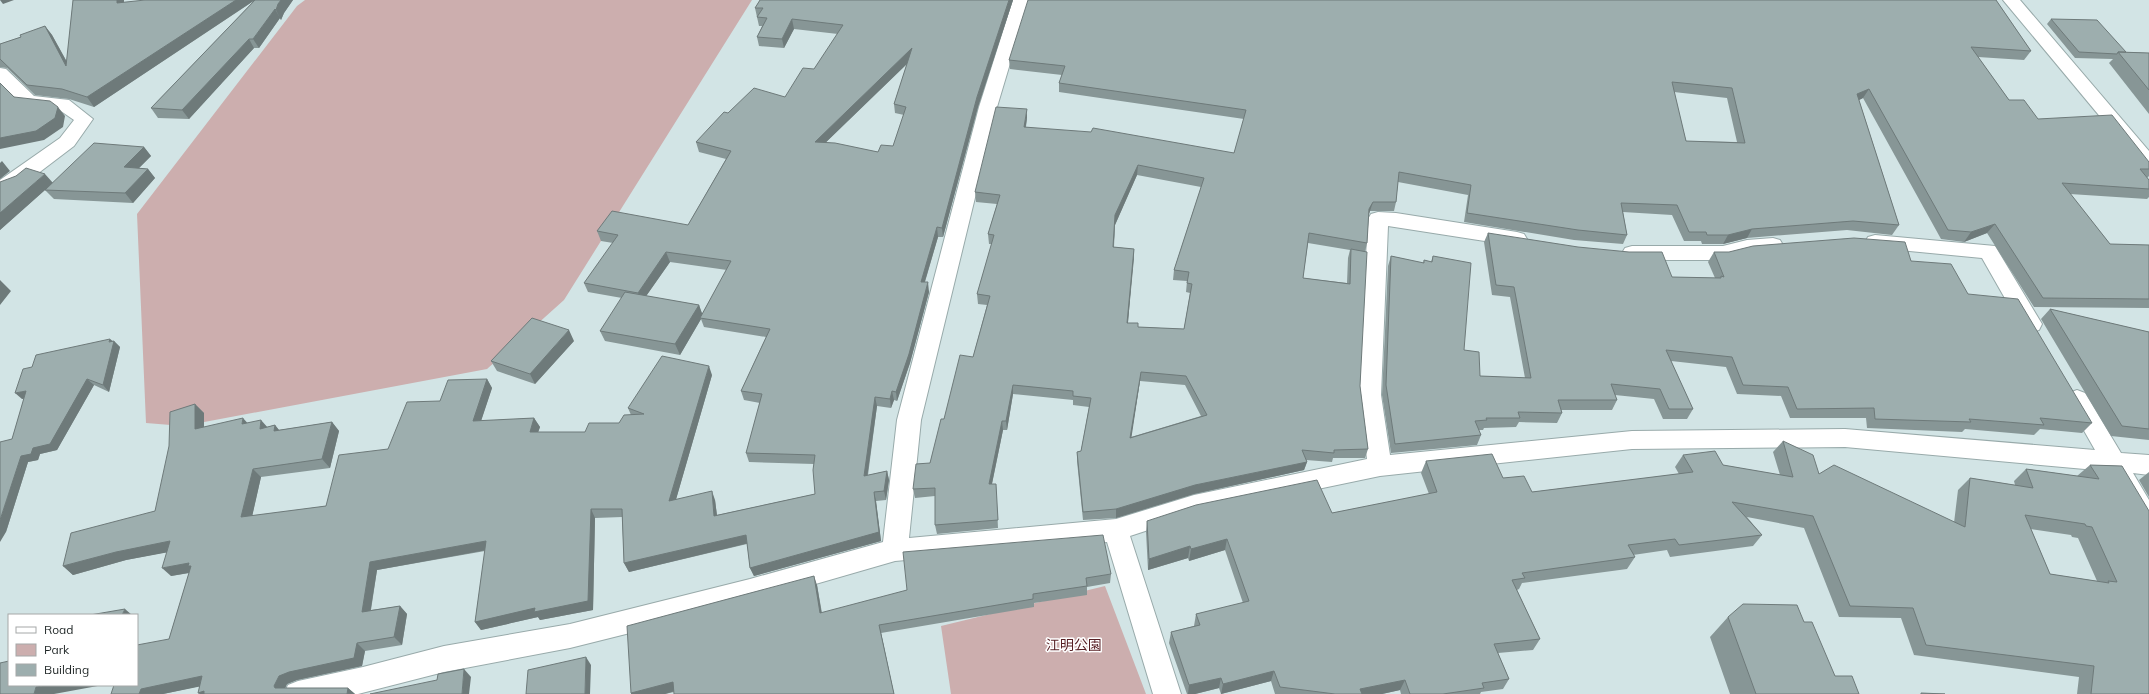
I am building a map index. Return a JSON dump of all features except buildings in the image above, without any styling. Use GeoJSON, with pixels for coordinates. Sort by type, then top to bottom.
{"type":"FeatureCollection","features":[{"type":"Feature","properties":{"kind":"street"},"geometry":{"type":"LineString","coordinates":[[895,550],[909,420],[988,107],[1021,0]]}},
{"type":"Feature","properties":{"kind":"street"},"geometry":{"type":"LineString","coordinates":[[2011,0],[2149,163]]}},
{"type":"Feature","properties":{"kind":"street"},"geometry":{"type":"LineString","coordinates":[[0,73],[29,101],[63,104],[84,119],[67,142],[17,179],[0,188]]}},
{"type":"Feature","properties":{"kind":"street"},"geometry":{"type":"LineString","coordinates":[[1380,466],[1370,395],[1378,219],[1396,220],[1536,242]]}},
{"type":"Feature","properties":{"kind":"street"},"geometry":{"type":"LineString","coordinates":[[1855,240],[1988,251],[2041,340]]}},
{"type":"Feature","properties":{"kind":"street"},"geometry":{"type":"LineString","coordinates":[[1616,252],[1723,253],[1747,247],[1793,244]]}},
{"type":"Feature","properties":{"kind":"street"},"geometry":{"type":"LineString","coordinates":[[2065,380],[2149,522]]}},
{"type":"Feature","properties":{"kind":"street"},"geometry":{"type":"LineString","coordinates":[[298,694],[363,680],[444,659],[570,636],[750,591],[895,550],[1116,530],[1194,505],[1380,466],[1632,440],[1845,438],[2149,465]]}},
{"type":"Feature","properties":{"kind":"street"},"geometry":{"type":"LineString","coordinates":[[1116,530],[1167,694]]}},
{"type":"Feature","properties":{"kind":"green space"},"geometry":{"type":"Polygon","coordinates":[[[305,0],[752,0],[564,300],[487,369],[183,426],[146,423],[137,214],[297,6],[305,0]]]}},
{"type":"Feature","properties":{"kind":"green space","name":"江明公園"},"geometry":{"type":"Polygon","coordinates":[[[1105,586],[1146,694],[951,694],[941,626],[1105,586]]]}}]}
